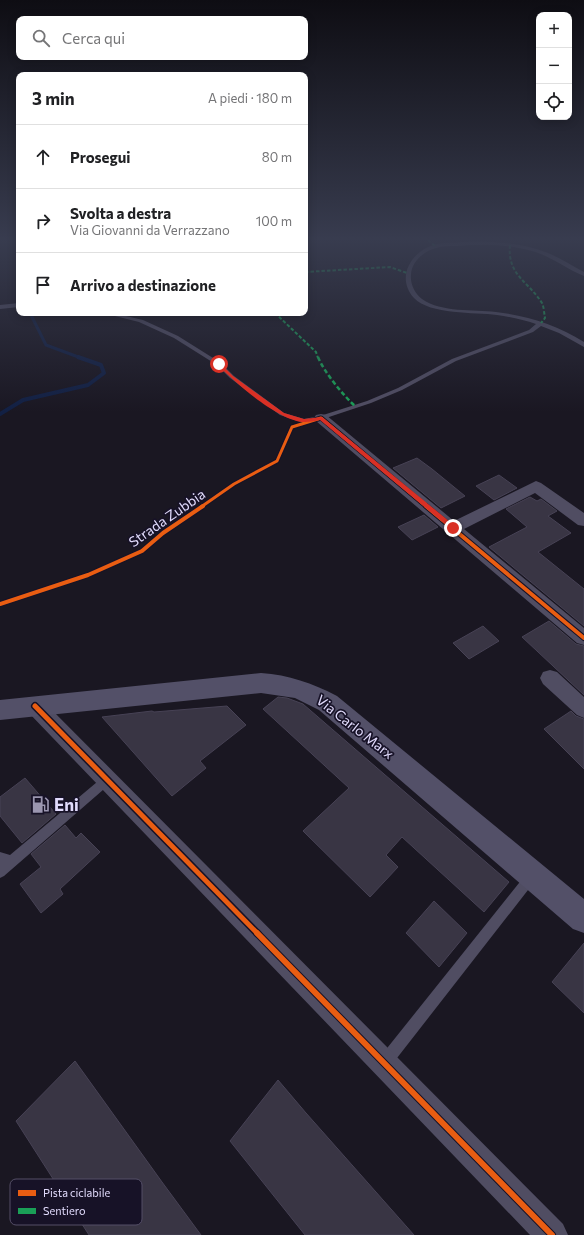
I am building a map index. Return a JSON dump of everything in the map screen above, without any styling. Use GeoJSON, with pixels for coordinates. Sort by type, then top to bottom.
{"type":"FeatureCollection","features":[{"type":"Feature","properties":{"kind":"main road","name":"Via Carlo Marx"},"geometry":{"type":"LineString","coordinates":[[0,710],[262,683],[289,685],[308,691],[328,703],[584,918]]}},
{"type":"Feature","properties":{"kind":"street"},"geometry":{"type":"LineString","coordinates":[[321,418],[584,638]]}},
{"type":"Feature","properties":{"kind":"street"},"geometry":{"type":"LineString","coordinates":[[453,528],[536,486],[584,521]]}},
{"type":"Feature","properties":{"kind":"street"},"geometry":{"type":"LineString","coordinates":[[550,678],[584,708]]}},
{"type":"Feature","properties":{"kind":"street"},"geometry":{"type":"LineString","coordinates":[[35,706],[552,1235]]}},
{"type":"Feature","properties":{"kind":"lane"},"geometry":{"type":"LineString","coordinates":[[418,298],[422,302],[447,309],[493,313],[541,323],[562,331],[584,345]]}},
{"type":"Feature","properties":{"kind":"lane"},"geometry":{"type":"LineString","coordinates":[[0,307],[16,305]]}},
{"type":"Feature","properties":{"kind":"lane"},"geometry":{"type":"LineString","coordinates":[[119,316],[141,321],[198,350],[219,364],[238,382],[282,414],[304,421],[321,418],[369,402],[394,391],[454,360],[531,331],[541,323]]}},
{"type":"Feature","properties":{"kind":"lane"},"geometry":{"type":"LineString","coordinates":[[0,872],[5,860],[107,780]]}},
{"type":"Feature","properties":{"kind":"lane"},"geometry":{"type":"LineString","coordinates":[[384,1064],[533,874]]}},
{"type":"Feature","properties":{"kind":"building"},"geometry":{"type":"Polygon","coordinates":[[[417,458],[465,496],[441,508],[393,468],[417,458]]]}},
{"type":"Feature","properties":{"kind":"building"},"geometry":{"type":"Polygon","coordinates":[[[499,475],[517,488],[494,500],[476,486],[499,475]]]}},
{"type":"Feature","properties":{"kind":"building"},"geometry":{"type":"Polygon","coordinates":[[[530,497],[537,501],[541,499],[557,511],[548,516],[571,533],[538,552],[584,589],[584,626],[489,547],[527,527],[506,509],[530,497]]]}},
{"type":"Feature","properties":{"kind":"building"},"geometry":{"type":"Polygon","coordinates":[[[424,515],[438,527],[412,540],[398,527],[424,515]]]}},
{"type":"Feature","properties":{"kind":"building"},"geometry":{"type":"Polygon","coordinates":[[[549,621],[576,644],[584,646],[584,695],[522,637],[549,621]]]}},
{"type":"Feature","properties":{"kind":"building"},"geometry":{"type":"Polygon","coordinates":[[[483,626],[499,641],[469,659],[453,643],[483,626]]]}},
{"type":"Feature","properties":{"kind":"building"},"geometry":{"type":"Polygon","coordinates":[[[278,697],[287,698],[303,704],[509,882],[484,912],[402,837],[386,855],[398,867],[370,897],[303,831],[349,788],[263,709],[278,697]]]}},
{"type":"Feature","properties":{"kind":"building"},"geometry":{"type":"Polygon","coordinates":[[[227,706],[246,725],[200,761],[206,768],[172,796],[102,717],[152,711],[227,706]]]}},
{"type":"Feature","properties":{"kind":"building"},"geometry":{"type":"Polygon","coordinates":[[[571,711],[576,716],[584,719],[584,769],[544,729],[571,711]]]}},
{"type":"Feature","properties":{"kind":"building"},"geometry":{"type":"Polygon","coordinates":[[[25,778],[56,814],[22,843],[0,816],[0,797],[25,778]]]}},
{"type":"Feature","properties":{"kind":"building"},"geometry":{"type":"Polygon","coordinates":[[[65,825],[76,838],[81,833],[100,852],[60,889],[63,894],[41,913],[20,884],[41,867],[31,854],[65,825]]]}},
{"type":"Feature","properties":{"kind":"building"},"geometry":{"type":"Polygon","coordinates":[[[434,901],[467,933],[439,967],[406,933],[434,901]]]}},
{"type":"Feature","properties":{"kind":"building"},"geometry":{"type":"Polygon","coordinates":[[[584,943],[584,1013],[552,982],[584,943]]]}},
{"type":"Feature","properties":{"kind":"building"},"geometry":{"type":"Polygon","coordinates":[[[75,1061],[201,1235],[89,1235],[83,1225],[142,1225],[142,1179],[53,1179],[16,1121],[75,1061]]]}},
{"type":"Feature","properties":{"kind":"building"},"geometry":{"type":"Polygon","coordinates":[[[278,1080],[414,1235],[305,1235],[230,1141],[278,1080]]]}},
{"type":"Feature","properties":{"kind":"waterway"},"geometry":{"type":"LineString","coordinates":[[32,316],[46,345],[81,358]]}},
{"type":"Feature","properties":{"kind":"waterway"},"geometry":{"type":"LineString","coordinates":[[0,414],[23,400],[88,385],[104,373],[101,365],[78,357]]}},
{"type":"Feature","properties":{"kind":"marked path"},"geometry":{"type":"LineString","coordinates":[[537,298],[543,304],[545,318],[541,323]]}},
{"type":"Feature","properties":{"kind":"marked path"},"geometry":{"type":"LineString","coordinates":[[278,316],[316,352],[321,364],[336,383],[342,394],[355,406]]}},
{"type":"Feature","properties":{"kind":"cycle path","name":"Strada Zubbia"},"geometry":{"type":"LineString","coordinates":[[0,604],[88,575],[142,551],[163,533],[234,484],[277,461],[292,427],[321,418],[584,638]]}},
{"type":"Feature","properties":{"kind":"cycle path"},"geometry":{"type":"LineString","coordinates":[[35,706],[552,1235]]}},
{"type":"Feature","properties":{"kind":"place","name":"Eni"},"geometry":{"type":"Point","coordinates":[41,805]}},
{"type":"Feature","properties":{"kind":"route"},"geometry":{"type":"LineString","coordinates":[[219,364],[232,377],[282,414],[304,421],[321,418],[453,528]]}}]}
